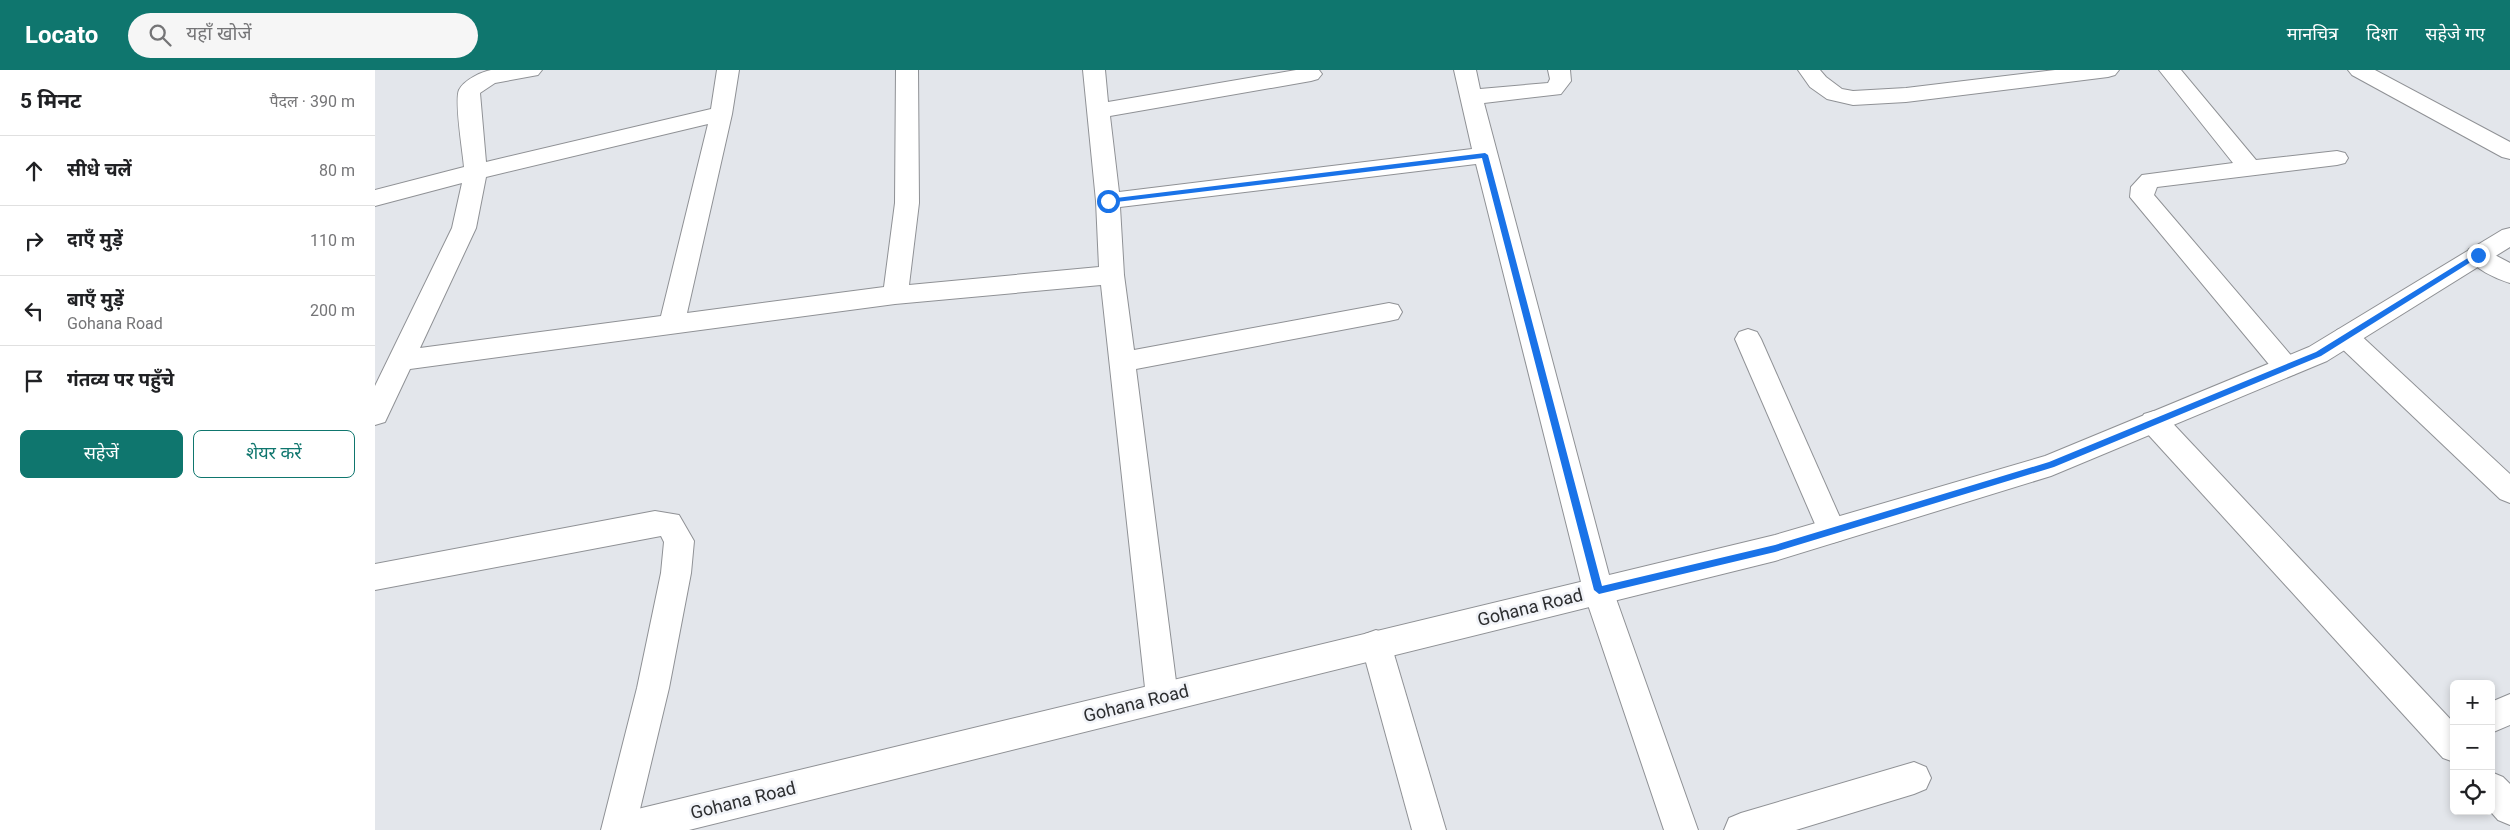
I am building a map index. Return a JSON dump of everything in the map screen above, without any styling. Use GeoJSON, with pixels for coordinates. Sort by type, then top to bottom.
{"type":"FeatureCollection","features":[{"type":"Feature","properties":{"kind":"street"},"geometry":{"type":"LineString","coordinates":[[375,414],[464,228],[476,172],[468,96],[470,90],[489,77],[531,70]]}},
{"type":"Feature","properties":{"kind":"street"},"geometry":{"type":"LineString","coordinates":[[672,323],[721,114],[728,70]]}},
{"type":"Feature","properties":{"kind":"street"},"geometry":{"type":"LineString","coordinates":[[895,295],[907,203],[907,70]]}},
{"type":"Feature","properties":{"kind":"street"},"geometry":{"type":"LineString","coordinates":[[1094,70],[1108,201],[1112,275],[1162,697]]}},
{"type":"Feature","properties":{"kind":"street"},"geometry":{"type":"LineString","coordinates":[[1465,70],[1473,97],[1485,155],[1599,590],[1681,830]]}},
{"type":"Feature","properties":{"kind":"street"},"geometry":{"type":"LineString","coordinates":[[1473,97],[1553,89],[1559,86],[1562,80],[1559,70]]}},
{"type":"Feature","properties":{"kind":"street"},"geometry":{"type":"LineString","coordinates":[[1809,70],[1818,82],[1835,94],[1853,98],[1906,95],[2108,70]]}},
{"type":"Feature","properties":{"kind":"street"},"geometry":{"type":"LineString","coordinates":[[2170,70],[2251,169]]}},
{"type":"Feature","properties":{"kind":"street"},"geometry":{"type":"LineString","coordinates":[[2359,70],[2510,152]]}},
{"type":"Feature","properties":{"kind":"street"},"geometry":{"type":"LineString","coordinates":[[1099,110],[1311,74]]}},
{"type":"Feature","properties":{"kind":"street"},"geometry":{"type":"LineString","coordinates":[[375,198],[721,114]]}},
{"type":"Feature","properties":{"kind":"street"},"geometry":{"type":"LineString","coordinates":[[1108,201],[1485,155]]}},
{"type":"Feature","properties":{"kind":"street"},"geometry":{"type":"LineString","coordinates":[[2286,367],[2142,197],[2143,187],[2151,180],[2337,158]]}},
{"type":"Feature","properties":{"kind":"street","name":"Gohana Road"},"geometry":{"type":"LineString","coordinates":[[620,830],[675,823],[1162,697],[1775,548],[2051,465],[2318,354],[2510,236]]}},
{"type":"Feature","properties":{"kind":"street"},"geometry":{"type":"LineString","coordinates":[[2478,255],[2510,274]]}},
{"type":"Feature","properties":{"kind":"street"},"geometry":{"type":"LineString","coordinates":[[401,360],[895,295],[1112,275]]}},
{"type":"Feature","properties":{"kind":"street"},"geometry":{"type":"LineString","coordinates":[[1122,362],[1389,312]]}},
{"type":"Feature","properties":{"kind":"street"},"geometry":{"type":"LineString","coordinates":[[2346,337],[2510,491]]}},
{"type":"Feature","properties":{"kind":"street"},"geometry":{"type":"LineString","coordinates":[[1748,339],[1832,531]]}},
{"type":"Feature","properties":{"kind":"street"},"geometry":{"type":"LineString","coordinates":[[2154,422],[2450,740]]}},
{"type":"Feature","properties":{"kind":"street"},"geometry":{"type":"LineString","coordinates":[[375,578],[655,523],[669,524],[679,541],[676,573],[653,688],[620,830]]}},
{"type":"Feature","properties":{"kind":"street"},"geometry":{"type":"LineString","coordinates":[[1376,644],[1429,830]]}},
{"type":"Feature","properties":{"kind":"street"},"geometry":{"type":"LineString","coordinates":[[2495,716],[2510,709]]}},
{"type":"Feature","properties":{"kind":"street"},"geometry":{"type":"LineString","coordinates":[[1741,830],[1914,778]]}},
{"type":"Feature","properties":{"kind":"street"},"geometry":{"type":"LineString","coordinates":[[2495,792],[2510,808]]}},
{"type":"Feature","properties":{"kind":"route"},"geometry":{"type":"LineString","coordinates":[[1108,201],[1485,155],[1599,590],[1775,548],[2051,465],[2318,354],[2478,255]]}}]}
